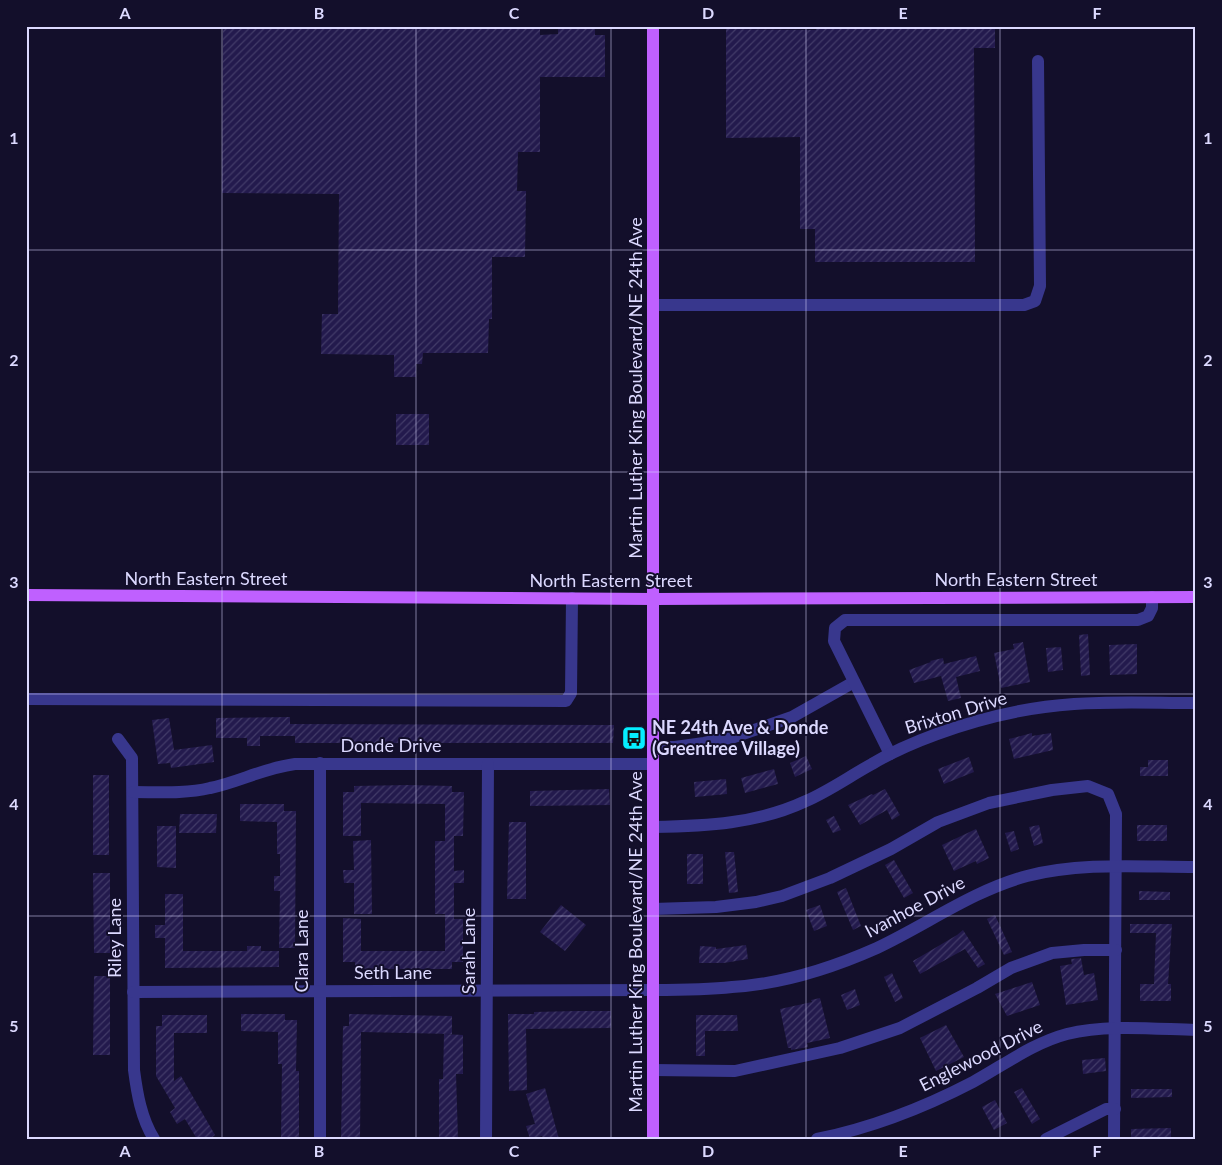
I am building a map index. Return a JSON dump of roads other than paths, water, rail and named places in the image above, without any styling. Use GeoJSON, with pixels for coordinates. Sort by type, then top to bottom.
{"type":"FeatureCollection","features":[{"type":"Feature","properties":{"kind":"main road","name":"Martin Luther King Boulevard/NE 24th Ave"},"geometry":{"type":"LineString","coordinates":[[653,26],[653,1139]]}},
{"type":"Feature","properties":{"kind":"main road","name":"North Eastern Street"},"geometry":{"type":"LineString","coordinates":[[26,595],[654,599],[1196,597]]}},
{"type":"Feature","properties":{"kind":"street"},"geometry":{"type":"LineString","coordinates":[[654,305],[1024,305],[1035,301],[1040,286],[1038,61]]}},
{"type":"Feature","properties":{"kind":"street"},"geometry":{"type":"LineString","coordinates":[[890,754],[834,641],[835,628],[845,620],[1138,620],[1148,616],[1152,608],[1152,597]]}},
{"type":"Feature","properties":{"kind":"street"},"geometry":{"type":"LineString","coordinates":[[26,699],[566,701],[572,693],[572,598]]}},
{"type":"Feature","properties":{"kind":"street"},"geometry":{"type":"LineString","coordinates":[[653,747],[675,747],[734,737],[792,717],[854,682]]}},
{"type":"Feature","properties":{"kind":"street","name":"Brixton Drive"},"geometry":{"type":"LineString","coordinates":[[654,827],[728,824],[783,810],[819,794],[890,754],[964,725],[1043,708],[1102,703],[1196,703]]}},
{"type":"Feature","properties":{"kind":"street","name":"Riley Lane"},"geometry":{"type":"LineString","coordinates":[[118,739],[132,758],[134,1070],[145,1121],[154,1139]]}},
{"type":"Feature","properties":{"kind":"street","name":"Donde Drive"},"geometry":{"type":"LineString","coordinates":[[133,792],[198,790],[276,767],[320,763],[653,764]]}},
{"type":"Feature","properties":{"kind":"street","name":"Clara Lane"},"geometry":{"type":"LineString","coordinates":[[320,763],[320,1139]]}},
{"type":"Feature","properties":{"kind":"street","name":"Sarah Lane"},"geometry":{"type":"LineString","coordinates":[[486,1139],[488,764]]}},
{"type":"Feature","properties":{"kind":"street"},"geometry":{"type":"LineString","coordinates":[[653,909],[716,907],[756,902],[782,896],[830,878],[891,849],[938,822],[990,803],[1052,790],[1088,786],[1108,794],[1116,814],[1117,867],[1114,1139]]}},
{"type":"Feature","properties":{"kind":"street","name":"Ivanhoe Drive"},"geometry":{"type":"LineString","coordinates":[[653,990],[734,987],[798,976],[876,948],[900,937],[967,899],[999,885],[1028,876],[1062,869],[1196,867]]}},
{"type":"Feature","properties":{"kind":"street"},"geometry":{"type":"LineString","coordinates":[[653,1070],[734,1071],[840,1048],[900,1028],[1011,968],[1052,953],[1116,950]]}},
{"type":"Feature","properties":{"kind":"street","name":"Seth Lane"},"geometry":{"type":"LineString","coordinates":[[133,992],[653,990]]}},
{"type":"Feature","properties":{"kind":"street","name":"Englewood Drive"},"geometry":{"type":"LineString","coordinates":[[817,1139],[887,1119],[947,1095],[1048,1040],[1085,1031],[1116,1029],[1196,1030]]}},
{"type":"Feature","properties":{"kind":"street"},"geometry":{"type":"LineString","coordinates":[[1046,1139],[1098,1112],[1106,1109],[1115,1109]]}},
{"type":"Feature","properties":{"kind":"place","name":"NE 24th Ave & Donde (Greentree Village)"},"geometry":{"type":"Point","coordinates":[634,738]}}]}
